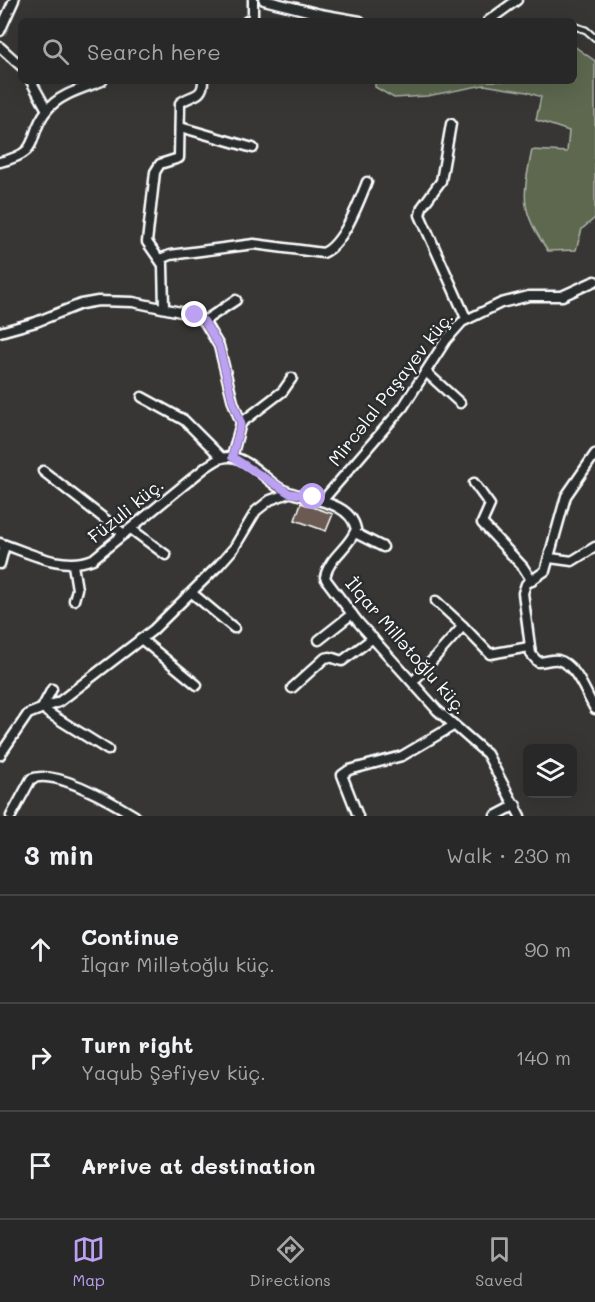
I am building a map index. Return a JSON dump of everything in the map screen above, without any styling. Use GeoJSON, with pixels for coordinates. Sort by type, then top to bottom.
{"type":"FeatureCollection","features":[{"type":"Feature","properties":{"kind":"street"},"geometry":{"type":"LineString","coordinates":[[0,31],[14,0]]}},
{"type":"Feature","properties":{"kind":"street"},"geometry":{"type":"LineString","coordinates":[[251,18],[253,0]]}},
{"type":"Feature","properties":{"kind":"street"},"geometry":{"type":"LineString","coordinates":[[264,0],[338,18]]}},
{"type":"Feature","properties":{"kind":"street"},"geometry":{"type":"LineString","coordinates":[[492,18],[517,0]]}},
{"type":"Feature","properties":{"kind":"street"},"geometry":{"type":"LineString","coordinates":[[0,47],[18,63]]}},
{"type":"Feature","properties":{"kind":"street"},"geometry":{"type":"LineString","coordinates":[[33,84],[48,110]]}},
{"type":"Feature","properties":{"kind":"street"},"geometry":{"type":"LineString","coordinates":[[0,162],[26,153],[48,110],[68,95],[95,84]]}},
{"type":"Feature","properties":{"kind":"street"},"geometry":{"type":"LineString","coordinates":[[164,308],[165,275],[160,259],[148,247],[147,242],[155,172],[160,164],[179,158],[180,103],[198,96],[202,91],[203,84]]}},
{"type":"Feature","properties":{"kind":"street"},"geometry":{"type":"LineString","coordinates":[[451,124],[441,181],[422,207],[420,215],[466,318]]}},
{"type":"Feature","properties":{"kind":"street"},"geometry":{"type":"LineString","coordinates":[[180,127],[253,148]]}},
{"type":"Feature","properties":{"kind":"street"},"geometry":{"type":"LineString","coordinates":[[160,259],[170,255],[254,244],[323,253],[328,251],[347,226],[367,182]]}},
{"type":"Feature","properties":{"kind":"street","name":"Mircəlal Paşayev küç."},"geometry":{"type":"LineString","coordinates":[[323,500],[403,407],[454,329],[466,318],[517,298],[570,294],[595,282]]}},
{"type":"Feature","properties":{"kind":"street"},"geometry":{"type":"LineString","coordinates":[[204,321],[236,300]]}},
{"type":"Feature","properties":{"kind":"street"},"geometry":{"type":"LineString","coordinates":[[0,332],[36,322],[81,304],[98,301],[133,302],[195,315],[204,321],[219,346],[233,402],[241,423]]}},
{"type":"Feature","properties":{"kind":"street"},"geometry":{"type":"LineString","coordinates":[[426,372],[460,403]]}},
{"type":"Feature","properties":{"kind":"street"},"geometry":{"type":"LineString","coordinates":[[227,457],[241,423],[283,391],[291,378]]}},
{"type":"Feature","properties":{"kind":"street"},"geometry":{"type":"LineString","coordinates":[[142,397],[184,420],[227,457],[289,493],[323,500],[353,520],[355,533],[383,547]]}},
{"type":"Feature","properties":{"kind":"street"},"geometry":{"type":"LineString","coordinates":[[595,454],[566,496],[550,558],[541,576],[532,580],[524,588],[523,593],[531,654],[538,662],[557,660],[571,669],[595,709]]}},
{"type":"Feature","properties":{"kind":"street","name":"Füzuli küç."},"geometry":{"type":"LineString","coordinates":[[73,565],[93,560],[206,467],[227,457]]}},
{"type":"Feature","properties":{"kind":"street"},"geometry":{"type":"LineString","coordinates":[[43,471],[166,555]]}},
{"type":"Feature","properties":{"kind":"street"},"geometry":{"type":"LineString","coordinates":[[474,483],[490,505],[482,523],[523,567],[532,580]]}},
{"type":"Feature","properties":{"kind":"street"},"geometry":{"type":"LineString","coordinates":[[0,754],[28,714],[43,706],[58,702],[141,639],[192,593],[234,548],[256,511],[270,500],[289,493]]}},
{"type":"Feature","properties":{"kind":"street","name":"İlqar Millətoğlu küç."},"geometry":{"type":"LineString","coordinates":[[355,533],[328,568],[325,577],[352,614],[412,682],[453,726],[487,754],[520,816]]}},
{"type":"Feature","properties":{"kind":"street"},"geometry":{"type":"LineString","coordinates":[[0,564],[2,544],[73,565],[77,589],[74,600]]}},
{"type":"Feature","properties":{"kind":"street"},"geometry":{"type":"LineString","coordinates":[[550,558],[572,561],[595,547]]}},
{"type":"Feature","properties":{"kind":"street"},"geometry":{"type":"LineString","coordinates":[[192,593],[234,628]]}},
{"type":"Feature","properties":{"kind":"street"},"geometry":{"type":"LineString","coordinates":[[436,601],[490,654],[530,647]]}},
{"type":"Feature","properties":{"kind":"street"},"geometry":{"type":"LineString","coordinates":[[319,640],[352,614]]}},
{"type":"Feature","properties":{"kind":"street"},"geometry":{"type":"LineString","coordinates":[[412,682],[463,626]]}},
{"type":"Feature","properties":{"kind":"street"},"geometry":{"type":"LineString","coordinates":[[292,688],[325,658],[330,657],[342,661],[373,638]]}},
{"type":"Feature","properties":{"kind":"street"},"geometry":{"type":"LineString","coordinates":[[141,639],[197,685]]}},
{"type":"Feature","properties":{"kind":"street"},"geometry":{"type":"LineString","coordinates":[[43,706],[52,689]]}},
{"type":"Feature","properties":{"kind":"street"},"geometry":{"type":"LineString","coordinates":[[43,706],[50,715],[108,750]]}},
{"type":"Feature","properties":{"kind":"street"},"geometry":{"type":"LineString","coordinates":[[358,816],[342,775],[349,770],[402,756],[453,726]]}},
{"type":"Feature","properties":{"kind":"street"},"geometry":{"type":"LineString","coordinates":[[11,816],[31,779],[37,777],[57,779],[95,793],[135,816]]}},
{"type":"Feature","properties":{"kind":"street"},"geometry":{"type":"LineString","coordinates":[[495,816],[516,805]]}},
{"type":"Feature","properties":{"kind":"lane"},"geometry":{"type":"LineString","coordinates":[[577,27],[586,30],[595,38]]}},
{"type":"Feature","properties":{"kind":"green space"},"geometry":{"type":"Polygon","coordinates":[[[577,48],[595,61],[595,218],[582,229],[576,250],[548,251],[528,214],[525,192],[532,150],[567,152],[569,131],[536,120],[541,97],[527,92],[484,85],[427,96],[394,98],[375,87],[375,84],[577,84],[577,48]]]}},
{"type":"Feature","properties":{"kind":"building"},"geometry":{"type":"Polygon","coordinates":[[[301,503],[333,514],[326,531],[295,520],[301,503]]]}},
{"type":"Feature","properties":{"kind":"route"},"geometry":{"type":"LineString","coordinates":[[195,315],[204,321],[219,346],[233,402],[241,423],[232,457],[241,460],[289,493],[313,497]]}}]}
